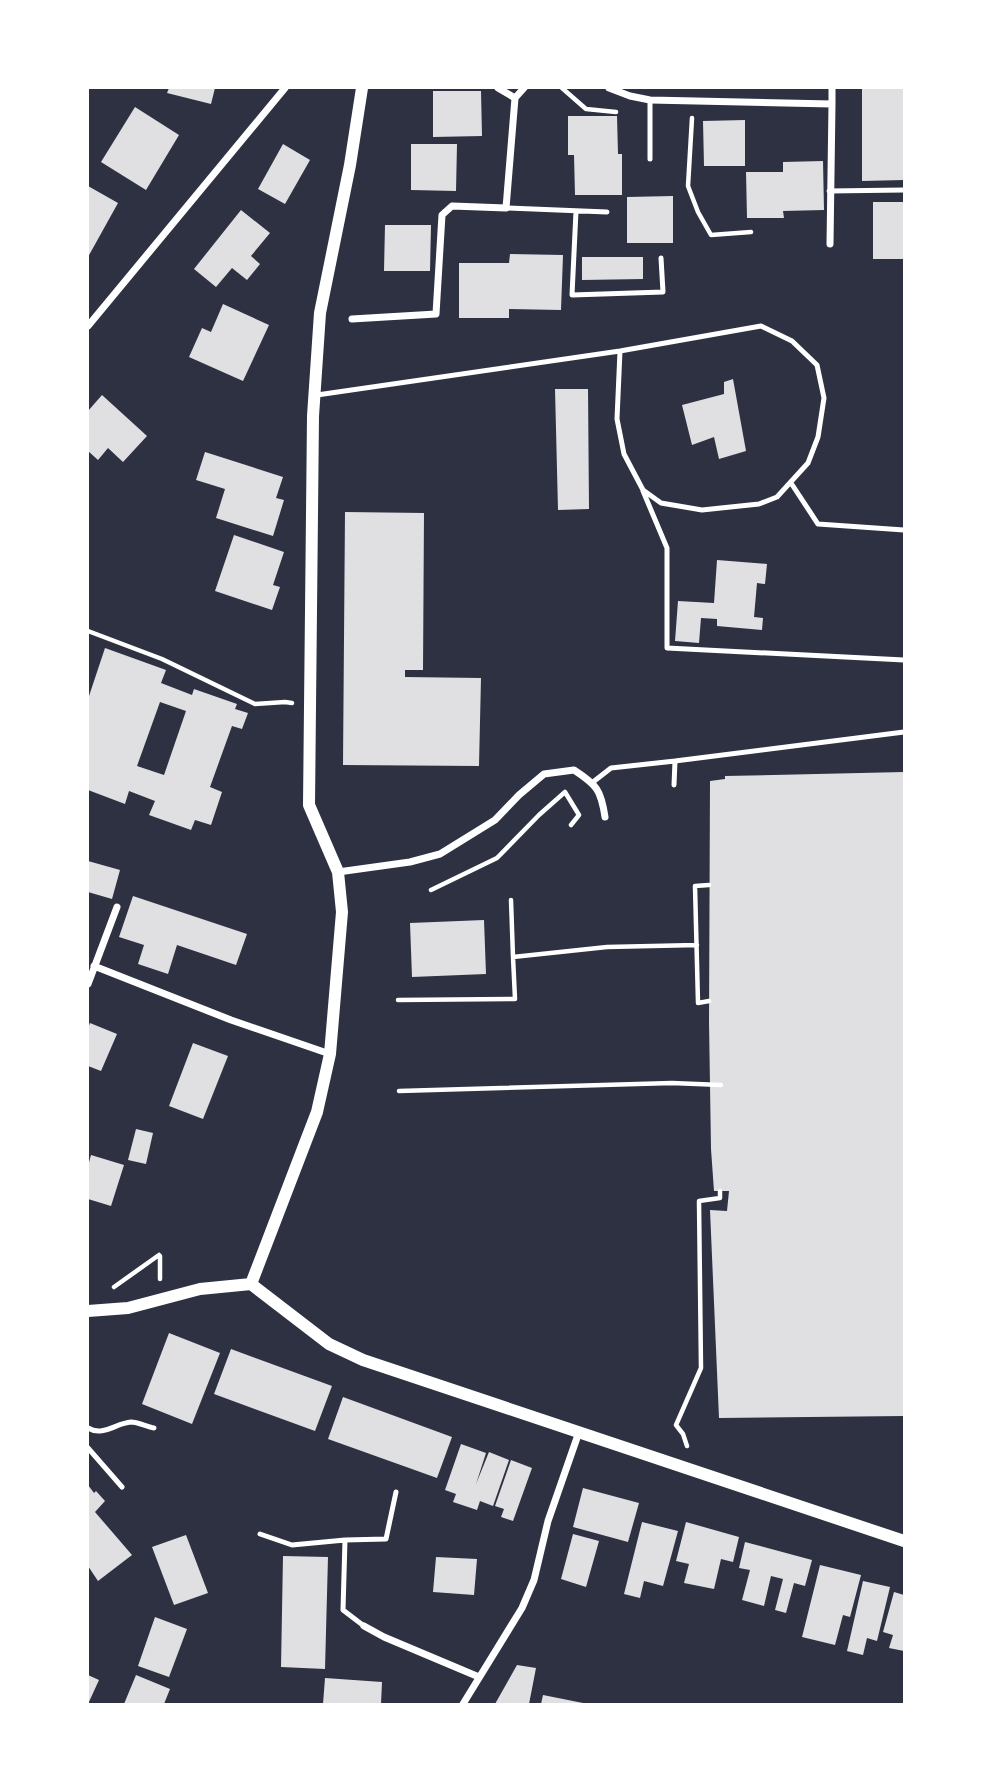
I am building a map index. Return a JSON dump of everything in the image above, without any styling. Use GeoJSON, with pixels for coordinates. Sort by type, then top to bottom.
{"type":"FeatureCollection","features":[{"type":"Feature","properties":{"kind":"street"},"geometry":{"type":"LineString","coordinates":[[88,326],[285,88]]}},
{"type":"Feature","properties":{"kind":"street"},"geometry":{"type":"LineString","coordinates":[[251,1284],[317,1112],[330,1055],[342,912],[338,872],[309,805],[313,395],[320,313],[350,165],[362,88]]}},
{"type":"Feature","properties":{"kind":"street"},"geometry":{"type":"LineString","coordinates":[[498,88],[515,98]]}},
{"type":"Feature","properties":{"kind":"street"},"geometry":{"type":"LineString","coordinates":[[352,319],[436,314],[442,215],[452,206],[506,208],[515,98],[524,88]]}},
{"type":"Feature","properties":{"kind":"street"},"geometry":{"type":"LineString","coordinates":[[609,88],[650,100],[832,104]]}},
{"type":"Feature","properties":{"kind":"street"},"geometry":{"type":"LineString","coordinates":[[830,244],[832,88]]}},
{"type":"Feature","properties":{"kind":"street"},"geometry":{"type":"LineString","coordinates":[[338,872],[410,862],[440,853],[495,820],[544,774],[574,770],[593,782],[601,796],[605,817]]}},
{"type":"Feature","properties":{"kind":"street"},"geometry":{"type":"LineString","coordinates":[[88,984],[117,907]]}},
{"type":"Feature","properties":{"kind":"street"},"geometry":{"type":"LineString","coordinates":[[94,966],[231,1020],[330,1055]]}},
{"type":"Feature","properties":{"kind":"street"},"geometry":{"type":"LineString","coordinates":[[88,1311],[128,1308],[200,1289],[251,1284],[316,1335],[345,1352],[905,1541]]}},
{"type":"Feature","properties":{"kind":"street"},"geometry":{"type":"LineString","coordinates":[[463,1704],[522,1608],[534,1580],[548,1521],[579,1433]]}},
{"type":"Feature","properties":{"kind":"street"},"geometry":{"type":"LineString","coordinates":[[364,1626],[479,1677]]}},
{"type":"Feature","properties":{"kind":"lane"},"geometry":{"type":"LineString","coordinates":[[650,100],[650,159]]}},
{"type":"Feature","properties":{"kind":"lane"},"geometry":{"type":"LineString","coordinates":[[829,191],[905,190]]}},
{"type":"Feature","properties":{"kind":"lane"},"geometry":{"type":"LineString","coordinates":[[506,208],[607,212]]}},
{"type":"Feature","properties":{"kind":"lane"},"geometry":{"type":"LineString","coordinates":[[576,211],[572,295],[663,292],[661,258]]}},
{"type":"Feature","properties":{"kind":"lane"},"geometry":{"type":"LineString","coordinates":[[313,395],[620,351],[761,326],[792,341],[817,365],[824,398],[818,437],[808,463],[777,497],[759,504],[702,510],[661,503],[643,490]]}},
{"type":"Feature","properties":{"kind":"lane"},"geometry":{"type":"LineString","coordinates":[[620,351],[617,419],[624,454],[643,490],[667,548],[667,648],[905,660]]}},
{"type":"Feature","properties":{"kind":"lane"},"geometry":{"type":"LineString","coordinates":[[791,484],[818,524],[905,530]]}},
{"type":"Feature","properties":{"kind":"lane"},"geometry":{"type":"LineString","coordinates":[[593,782],[611,768],[905,732]]}},
{"type":"Feature","properties":{"kind":"lane"},"geometry":{"type":"LineString","coordinates":[[674,785],[675,761]]}},
{"type":"Feature","properties":{"kind":"lane"},"geometry":{"type":"LineString","coordinates":[[88,1428],[91,1431],[109,1430],[131,1422],[154,1429]]}},
{"type":"Feature","properties":{"kind":"lane"},"geometry":{"type":"LineString","coordinates":[[88,1448],[122,1487]]}},
{"type":"Feature","properties":{"kind":"lane"},"geometry":{"type":"LineString","coordinates":[[88,1463],[93,1456]]}},
{"type":"Feature","properties":{"kind":"lane"},"geometry":{"type":"LineString","coordinates":[[260,1534],[292,1545],[386,1539],[396,1492]]}},
{"type":"Feature","properties":{"kind":"lane"},"geometry":{"type":"LineString","coordinates":[[345,1540],[343,1610],[364,1626]]}},
{"type":"Feature","properties":{"kind":"path"},"geometry":{"type":"LineString","coordinates":[[88,631],[162,659],[255,705],[285,702]]}},
{"type":"Feature","properties":{"kind":"path"},"geometry":{"type":"LineString","coordinates":[[431,890],[497,858],[565,792],[579,815],[571,825]]}},
{"type":"Feature","properties":{"kind":"path"},"geometry":{"type":"LineString","coordinates":[[709,886],[695,886],[698,1003],[709,1001]]}},
{"type":"Feature","properties":{"kind":"path"},"geometry":{"type":"LineString","coordinates":[[398,1000],[514,999],[511,900]]}},
{"type":"Feature","properties":{"kind":"path"},"geometry":{"type":"LineString","coordinates":[[513,957],[607,947],[697,945]]}},
{"type":"Feature","properties":{"kind":"path"},"geometry":{"type":"LineString","coordinates":[[399,1091],[672,1083],[720,1085]]}},
{"type":"Feature","properties":{"kind":"path"},"geometry":{"type":"LineString","coordinates":[[680,1466],[688,1444],[676,1426],[701,1368],[699,1201],[720,1198],[720,1191]]}},
{"type":"Feature","properties":{"kind":"path"},"geometry":{"type":"LineString","coordinates":[[108,1291],[159,1255]]}},
{"type":"Feature","properties":{"kind":"building"},"geometry":{"type":"Polygon","coordinates":[[[169,88],[215,88],[211,104],[167,93],[169,88]]]}},
{"type":"Feature","properties":{"kind":"building"},"geometry":{"type":"Polygon","coordinates":[[[862,88],[904,88],[904,180],[862,181],[862,88]]]}},
{"type":"Feature","properties":{"kind":"building"},"geometry":{"type":"Polygon","coordinates":[[[433,91],[481,91],[482,136],[433,137],[433,91]]]}},
{"type":"Feature","properties":{"kind":"building"},"geometry":{"type":"Polygon","coordinates":[[[135,107],[179,135],[146,190],[101,162],[135,107]]]}},
{"type":"Feature","properties":{"kind":"building"},"geometry":{"type":"Polygon","coordinates":[[[568,116],[617,116],[618,154],[622,154],[622,195],[575,195],[574,155],[568,155],[568,116]]]}},
{"type":"Feature","properties":{"kind":"building"},"geometry":{"type":"Polygon","coordinates":[[[745,120],[745,166],[704,166],[703,121],[745,120]]]}},
{"type":"Feature","properties":{"kind":"building"},"geometry":{"type":"Polygon","coordinates":[[[283,144],[310,160],[285,204],[258,189],[283,144]]]}},
{"type":"Feature","properties":{"kind":"building"},"geometry":{"type":"Polygon","coordinates":[[[411,144],[457,144],[456,191],[411,190],[411,144]]]}},
{"type":"Feature","properties":{"kind":"building"},"geometry":{"type":"Polygon","coordinates":[[[823,161],[824,210],[783,211],[784,218],[747,218],[746,172],[783,172],[783,162],[823,161]]]}},
{"type":"Feature","properties":{"kind":"building"},"geometry":{"type":"Polygon","coordinates":[[[88,186],[118,203],[88,257],[88,186]]]}},
{"type":"Feature","properties":{"kind":"building"},"geometry":{"type":"Polygon","coordinates":[[[673,196],[673,243],[627,243],[627,197],[673,196]]]}},
{"type":"Feature","properties":{"kind":"building"},"geometry":{"type":"Polygon","coordinates":[[[873,202],[904,202],[904,259],[873,259],[873,202]]]}},
{"type":"Feature","properties":{"kind":"building"},"geometry":{"type":"Polygon","coordinates":[[[241,210],[270,233],[251,256],[260,264],[247,280],[232,268],[216,287],[194,269],[241,210]]]}},
{"type":"Feature","properties":{"kind":"building"},"geometry":{"type":"Polygon","coordinates":[[[385,225],[431,225],[430,271],[384,271],[385,225]]]}},
{"type":"Feature","properties":{"kind":"building"},"geometry":{"type":"Polygon","coordinates":[[[510,254],[563,255],[561,310],[509,309],[509,318],[459,318],[459,263],[509,263],[510,254]]]}},
{"type":"Feature","properties":{"kind":"building"},"geometry":{"type":"Polygon","coordinates":[[[582,257],[643,257],[643,279],[582,280],[582,257]]]}},
{"type":"Feature","properties":{"kind":"building"},"geometry":{"type":"Polygon","coordinates":[[[223,304],[269,325],[243,381],[189,357],[202,328],[211,332],[223,304]]]}},
{"type":"Feature","properties":{"kind":"building"},"geometry":{"type":"Polygon","coordinates":[[[733,379],[746,451],[719,459],[714,437],[692,445],[682,405],[724,394],[724,382],[733,379]]]}},
{"type":"Feature","properties":{"kind":"building"},"geometry":{"type":"Polygon","coordinates":[[[555,389],[588,389],[589,509],[558,510],[555,389]]]}},
{"type":"Feature","properties":{"kind":"building"},"geometry":{"type":"Polygon","coordinates":[[[102,395],[147,436],[123,462],[108,448],[98,460],[88,451],[88,411],[102,395]]]}},
{"type":"Feature","properties":{"kind":"building"},"geometry":{"type":"Polygon","coordinates":[[[205,452],[283,477],[276,498],[284,500],[273,536],[216,518],[225,489],[196,480],[205,452]]]}},
{"type":"Feature","properties":{"kind":"building"},"geometry":{"type":"Polygon","coordinates":[[[345,512],[424,513],[423,670],[405,670],[405,677],[481,678],[479,766],[343,765],[345,512]]]}},
{"type":"Feature","properties":{"kind":"building"},"geometry":{"type":"Polygon","coordinates":[[[234,535],[284,552],[273,585],[280,587],[272,610],[215,591],[234,535]]]}},
{"type":"Feature","properties":{"kind":"building"},"geometry":{"type":"Polygon","coordinates":[[[717,560],[767,564],[765,584],[757,583],[754,617],[763,618],[762,630],[717,626],[717,619],[701,618],[699,643],[675,641],[678,601],[714,603],[717,560]]]}},
{"type":"Feature","properties":{"kind":"building"},"geometry":{"type":"Polygon","coordinates":[[[105,648],[166,670],[161,683],[192,695],[194,689],[237,704],[235,709],[248,713],[242,729],[232,726],[210,787],[222,792],[211,825],[195,820],[191,830],[149,815],[155,801],[129,791],[125,804],[88,790],[88,699],[105,648]],[[160,702],[137,766],[164,775],[186,711],[160,702]]]}},
{"type":"Feature","properties":{"kind":"building"},"geometry":{"type":"Polygon","coordinates":[[[904,772],[904,1416],[719,1418],[710,1210],[727,1211],[729,1191],[714,1191],[711,1149],[710,781],[725,779],[725,776],[904,772]]]}},
{"type":"Feature","properties":{"kind":"building"},"geometry":{"type":"Polygon","coordinates":[[[88,861],[120,870],[112,899],[88,892],[88,861]]]}},
{"type":"Feature","properties":{"kind":"building"},"geometry":{"type":"Polygon","coordinates":[[[133,896],[247,934],[236,965],[177,945],[168,974],[138,964],[144,945],[119,937],[133,896]]]}},
{"type":"Feature","properties":{"kind":"building"},"geometry":{"type":"Polygon","coordinates":[[[484,920],[486,974],[412,977],[410,923],[484,920]]]}},
{"type":"Feature","properties":{"kind":"building"},"geometry":{"type":"Polygon","coordinates":[[[90,1023],[117,1034],[101,1071],[88,1066],[90,1023]]]}},
{"type":"Feature","properties":{"kind":"building"},"geometry":{"type":"Polygon","coordinates":[[[193,1043],[228,1056],[203,1119],[169,1106],[193,1043]]]}},
{"type":"Feature","properties":{"kind":"building"},"geometry":{"type":"Polygon","coordinates":[[[136,1129],[153,1133],[146,1164],[128,1160],[136,1129]]]}},
{"type":"Feature","properties":{"kind":"building"},"geometry":{"type":"Polygon","coordinates":[[[91,1155],[124,1165],[111,1206],[88,1199],[88,1166],[91,1155]]]}},
{"type":"Feature","properties":{"kind":"building"},"geometry":{"type":"Polygon","coordinates":[[[169,1333],[220,1353],[192,1424],[142,1404],[169,1333]]]}},
{"type":"Feature","properties":{"kind":"building"},"geometry":{"type":"Polygon","coordinates":[[[231,1349],[332,1386],[315,1431],[214,1394],[231,1349]]]}},
{"type":"Feature","properties":{"kind":"building"},"geometry":{"type":"Polygon","coordinates":[[[343,1397],[452,1437],[437,1478],[328,1439],[343,1397]]]}},
{"type":"Feature","properties":{"kind":"building"},"geometry":{"type":"Polygon","coordinates":[[[461,1444],[486,1453],[476,1484],[489,1452],[509,1460],[493,1506],[480,1501],[477,1510],[453,1502],[456,1494],[445,1490],[461,1444]]]}},
{"type":"Feature","properties":{"kind":"building"},"geometry":{"type":"Polygon","coordinates":[[[511,1460],[532,1468],[513,1521],[501,1517],[504,1509],[495,1506],[511,1460]]]}},
{"type":"Feature","properties":{"kind":"building"},"geometry":{"type":"Polygon","coordinates":[[[88,1485],[105,1501],[95,1512],[132,1555],[98,1581],[88,1566],[88,1485]]]}},
{"type":"Feature","properties":{"kind":"building"},"geometry":{"type":"Polygon","coordinates":[[[583,1488],[639,1503],[628,1542],[573,1527],[583,1488]]]}},
{"type":"Feature","properties":{"kind":"building"},"geometry":{"type":"Polygon","coordinates":[[[642,1522],[678,1531],[663,1586],[644,1581],[640,1598],[624,1594],[642,1522]]]}},
{"type":"Feature","properties":{"kind":"building"},"geometry":{"type":"Polygon","coordinates":[[[686,1522],[739,1537],[733,1562],[721,1559],[714,1589],[684,1583],[689,1564],[676,1561],[686,1522]]]}},
{"type":"Feature","properties":{"kind":"building"},"geometry":{"type":"Polygon","coordinates":[[[573,1534],[599,1541],[586,1587],[561,1579],[573,1534]]]}},
{"type":"Feature","properties":{"kind":"building"},"geometry":{"type":"Polygon","coordinates":[[[186,1535],[208,1593],[174,1605],[152,1547],[186,1535]]]}},
{"type":"Feature","properties":{"kind":"building"},"geometry":{"type":"Polygon","coordinates":[[[745,1542],[812,1560],[805,1586],[794,1583],[786,1613],[775,1610],[783,1579],[771,1576],[764,1606],[742,1600],[750,1570],[739,1568],[745,1542]]]}},
{"type":"Feature","properties":{"kind":"building"},"geometry":{"type":"Polygon","coordinates":[[[283,1556],[328,1557],[325,1669],[281,1667],[283,1556]]]}},
{"type":"Feature","properties":{"kind":"building"},"geometry":{"type":"Polygon","coordinates":[[[436,1557],[477,1559],[474,1595],[433,1592],[436,1557]]]}},
{"type":"Feature","properties":{"kind":"building"},"geometry":{"type":"Polygon","coordinates":[[[820,1565],[861,1575],[850,1617],[843,1615],[835,1645],[802,1637],[820,1565]]]}},
{"type":"Feature","properties":{"kind":"building"},"geometry":{"type":"Polygon","coordinates":[[[863,1581],[890,1587],[877,1641],[867,1638],[863,1655],[847,1651],[863,1581]]]}},
{"type":"Feature","properties":{"kind":"building"},"geometry":{"type":"Polygon","coordinates":[[[894,1592],[904,1595],[904,1651],[889,1648],[893,1635],[883,1632],[894,1592]]]}},
{"type":"Feature","properties":{"kind":"building"},"geometry":{"type":"Polygon","coordinates":[[[155,1617],[187,1629],[169,1677],[138,1666],[155,1617]]]}},
{"type":"Feature","properties":{"kind":"building"},"geometry":{"type":"Polygon","coordinates":[[[517,1665],[536,1668],[529,1704],[495,1704],[517,1665]]]}},
{"type":"Feature","properties":{"kind":"building"},"geometry":{"type":"Polygon","coordinates":[[[88,1675],[99,1680],[88,1704],[88,1675]]]}},
{"type":"Feature","properties":{"kind":"building"},"geometry":{"type":"Polygon","coordinates":[[[136,1675],[170,1689],[164,1704],[124,1704],[136,1675]]]}},
{"type":"Feature","properties":{"kind":"building"},"geometry":{"type":"Polygon","coordinates":[[[325,1678],[382,1682],[381,1704],[323,1704],[325,1678]]]}},
{"type":"Feature","properties":{"kind":"building"},"geometry":{"type":"Polygon","coordinates":[[[543,1695],[583,1703],[583,1704],[541,1704],[543,1695]]]}}]}
